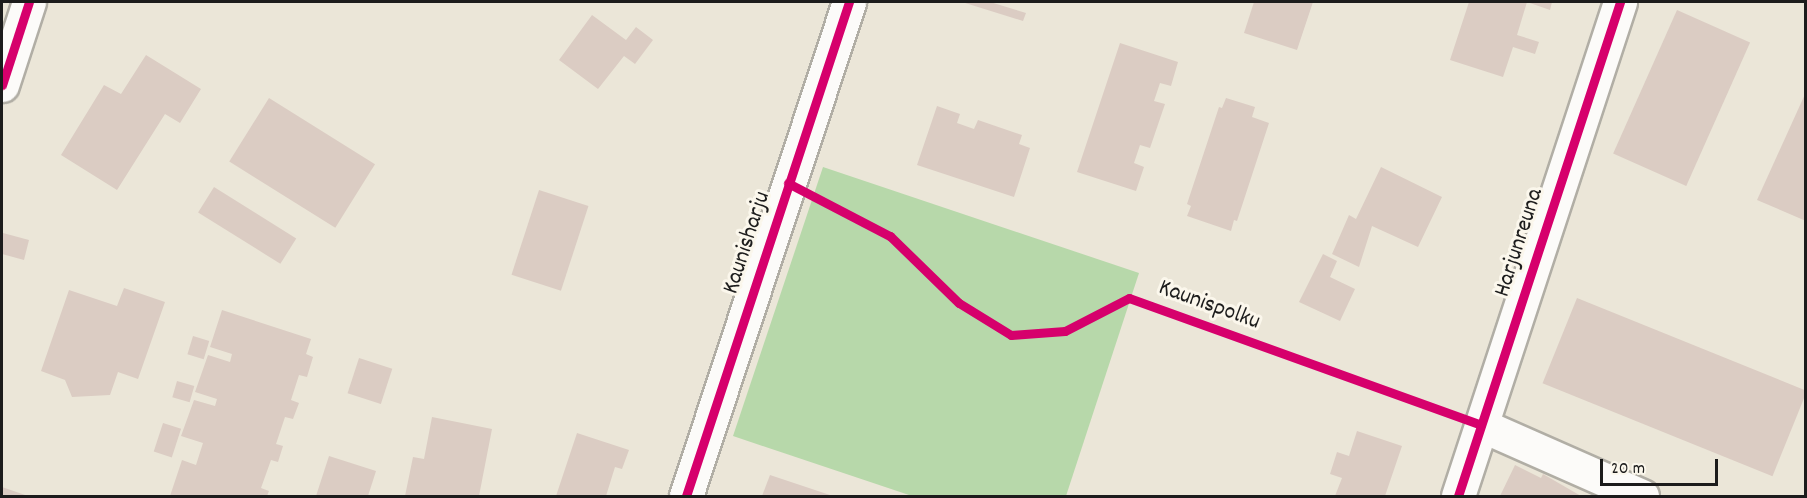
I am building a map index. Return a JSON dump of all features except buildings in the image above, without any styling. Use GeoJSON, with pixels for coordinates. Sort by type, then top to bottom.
{"type":"FeatureCollection","features":[{"type":"Feature","properties":{"kind":"street"},"geometry":{"type":"LineString","coordinates":[[2,85],[29,2]]}},
{"type":"Feature","properties":{"kind":"street","name":"Kaunisharju"},"geometry":{"type":"LineString","coordinates":[[686,496],[849,2]]}},
{"type":"Feature","properties":{"kind":"street","name":"Harjunreuna"},"geometry":{"type":"LineString","coordinates":[[1458,496],[1620,2]]}},
{"type":"Feature","properties":{"kind":"street"},"geometry":{"type":"LineString","coordinates":[[1481,425],[1642,496]]}},
{"type":"Feature","properties":{"kind":"green space"},"geometry":{"type":"Polygon","coordinates":[[[823,167],[1139,273],[1066,496],[912,496],[733,436],[823,167]]]}},
{"type":"Feature","properties":{"kind":"cycle path"},"geometry":{"type":"LineString","coordinates":[[2,85],[29,2]]}},
{"type":"Feature","properties":{"kind":"cycle path"},"geometry":{"type":"LineString","coordinates":[[686,496],[849,2]]}},
{"type":"Feature","properties":{"kind":"cycle path"},"geometry":{"type":"LineString","coordinates":[[1458,496],[1620,2]]}},
{"type":"Feature","properties":{"kind":"cycle path","name":"Kaunispolku"},"geometry":{"type":"LineString","coordinates":[[788,183],[890,236],[959,303],[1011,335],[1065,331],[1129,298],[1481,425]]}}]}
